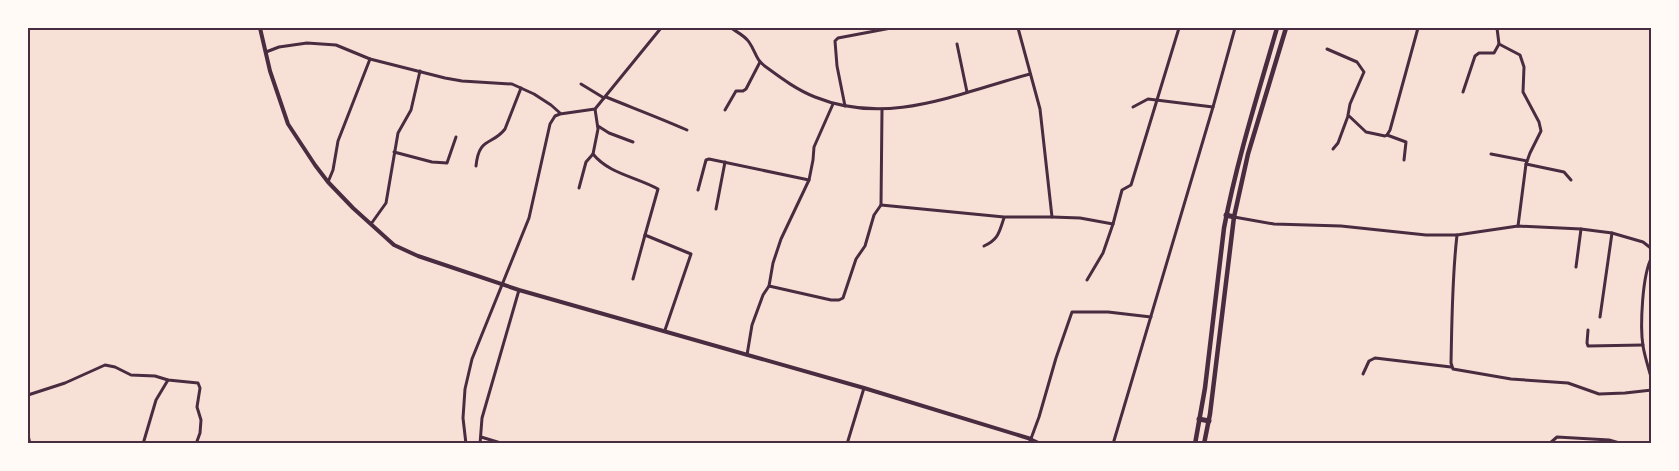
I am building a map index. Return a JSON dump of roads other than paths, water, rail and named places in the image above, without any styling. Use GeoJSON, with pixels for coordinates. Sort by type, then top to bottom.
{"type":"FeatureCollection","features":[{"type":"Feature","properties":{"kind":"main road"},"geometry":{"type":"LineString","coordinates":[[1195,444],[1226,215],[1238,161],[1277,28]]}},
{"type":"Feature","properties":{"kind":"main road"},"geometry":{"type":"LineString","coordinates":[[1204,444],[1209,421],[1234,217],[1248,154],[1286,28]]}},
{"type":"Feature","properties":{"kind":"main road"},"geometry":{"type":"LineString","coordinates":[[1226,215],[1234,217]]}},
{"type":"Feature","properties":{"kind":"main road"},"geometry":{"type":"LineString","coordinates":[[1199,418],[1209,421]]}},
{"type":"Feature","properties":{"kind":"street"},"geometry":{"type":"LineString","coordinates":[[260,28],[270,71],[288,124],[328,182],[370,224],[394,244],[418,256],[519,290],[864,388],[1042,444]]}},
{"type":"Feature","properties":{"kind":"street"},"geometry":{"type":"LineString","coordinates":[[466,444],[462,418],[465,389],[472,359],[530,218],[550,124],[555,116],[560,114],[595,109],[661,28]]}},
{"type":"Feature","properties":{"kind":"street"},"geometry":{"type":"LineString","coordinates":[[731,28],[749,42],[760,62],[798,89],[833,104],[845,106],[882,110],[919,106],[1030,74]]}},
{"type":"Feature","properties":{"kind":"street"},"geometry":{"type":"LineString","coordinates":[[845,106],[837,66],[836,41],[838,38],[880,28],[891,28]]}},
{"type":"Feature","properties":{"kind":"street"},"geometry":{"type":"LineString","coordinates":[[1018,28],[1040,110],[1052,217]]}},
{"type":"Feature","properties":{"kind":"street"},"geometry":{"type":"LineString","coordinates":[[1087,280],[1103,253],[1122,190],[1131,185],[1179,28]]}},
{"type":"Feature","properties":{"kind":"street"},"geometry":{"type":"LineString","coordinates":[[1113,444],[1235,28]]}},
{"type":"Feature","properties":{"kind":"street"},"geometry":{"type":"LineString","coordinates":[[1387,135],[1418,28]]}},
{"type":"Feature","properties":{"kind":"street"},"geometry":{"type":"LineString","coordinates":[[1463,92],[1475,56],[1479,53],[1494,53],[1499,44],[1497,28]]}},
{"type":"Feature","properties":{"kind":"street"},"geometry":{"type":"LineString","coordinates":[[266,52],[279,47],[307,43],[326,44],[344,48],[370,59],[462,81],[503,83],[521,88],[551,105],[560,114]]}},
{"type":"Feature","properties":{"kind":"street"},"geometry":{"type":"LineString","coordinates":[[957,44],[967,92]]}},
{"type":"Feature","properties":{"kind":"street"},"geometry":{"type":"LineString","coordinates":[[1499,44],[1520,54],[1524,67],[1522,88],[1524,97],[1540,127],[1540,135],[1527,162],[1518,226]]}},
{"type":"Feature","properties":{"kind":"street"},"geometry":{"type":"LineString","coordinates":[[1327,49],[1357,62],[1364,72],[1350,104],[1338,142],[1333,149]]}},
{"type":"Feature","properties":{"kind":"street"},"geometry":{"type":"LineString","coordinates":[[328,182],[333,170],[338,141],[370,59]]}},
{"type":"Feature","properties":{"kind":"street"},"geometry":{"type":"LineString","coordinates":[[725,110],[736,91],[746,89],[760,62]]}},
{"type":"Feature","properties":{"kind":"street"},"geometry":{"type":"LineString","coordinates":[[370,224],[386,204],[398,133],[410,110],[420,71]]}},
{"type":"Feature","properties":{"kind":"street"},"geometry":{"type":"LineString","coordinates":[[581,84],[605,98],[637,110],[645,111],[687,130]]}},
{"type":"Feature","properties":{"kind":"street"},"geometry":{"type":"LineString","coordinates":[[476,166],[478,154],[484,144],[501,134],[505,129],[521,88]]}},
{"type":"Feature","properties":{"kind":"street"},"geometry":{"type":"LineString","coordinates":[[1133,108],[1144,100],[1213,107]]}},
{"type":"Feature","properties":{"kind":"street"},"geometry":{"type":"LineString","coordinates":[[747,355],[752,325],[763,295],[769,286],[780,239],[809,180],[814,147],[833,104]]}},
{"type":"Feature","properties":{"kind":"street"},"geometry":{"type":"LineString","coordinates":[[579,188],[586,162],[592,154],[598,126],[595,109]]}},
{"type":"Feature","properties":{"kind":"street"},"geometry":{"type":"LineString","coordinates":[[769,286],[831,300],[843,298],[856,259],[864,246],[874,215],[881,205],[882,110]]}},
{"type":"Feature","properties":{"kind":"street"},"geometry":{"type":"LineString","coordinates":[[1348,115],[1366,132],[1387,135],[1406,142],[1404,160]]}},
{"type":"Feature","properties":{"kind":"street"},"geometry":{"type":"LineString","coordinates":[[598,126],[609,133],[633,142]]}},
{"type":"Feature","properties":{"kind":"street"},"geometry":{"type":"LineString","coordinates":[[394,152],[432,162],[447,163],[456,137]]}},
{"type":"Feature","properties":{"kind":"street"},"geometry":{"type":"LineString","coordinates":[[592,154],[598,161],[621,174],[650,184],[658,189],[633,279]]}},
{"type":"Feature","properties":{"kind":"street"},"geometry":{"type":"LineString","coordinates":[[1491,154],[1564,172],[1571,180]]}},
{"type":"Feature","properties":{"kind":"street"},"geometry":{"type":"LineString","coordinates":[[698,190],[706,160],[708,159],[809,180]]}},
{"type":"Feature","properties":{"kind":"street"},"geometry":{"type":"LineString","coordinates":[[716,209],[725,162]]}},
{"type":"Feature","properties":{"kind":"street"},"geometry":{"type":"LineString","coordinates":[[881,205],[1004,217],[1080,218],[1113,224]]}},
{"type":"Feature","properties":{"kind":"street"},"geometry":{"type":"LineString","coordinates":[[984,246],[993,242],[998,236],[1004,217]]}},
{"type":"Feature","properties":{"kind":"street"},"geometry":{"type":"LineString","coordinates":[[1234,217],[1274,224],[1341,226],[1426,235],[1457,235],[1518,226],[1581,228],[1612,233],[1644,242],[1651,248]]}},
{"type":"Feature","properties":{"kind":"street"},"geometry":{"type":"LineString","coordinates":[[1576,267],[1581,228]]}},
{"type":"Feature","properties":{"kind":"street"},"geometry":{"type":"LineString","coordinates":[[1600,317],[1612,233]]}},
{"type":"Feature","properties":{"kind":"street"},"geometry":{"type":"LineString","coordinates":[[645,235],[691,254],[665,330]]}},
{"type":"Feature","properties":{"kind":"street"},"geometry":{"type":"LineString","coordinates":[[1451,367],[1452,275],[1457,235]]}},
{"type":"Feature","properties":{"kind":"street"},"geometry":{"type":"LineString","coordinates":[[1652,257],[1648,264],[1643,289],[1643,345],[1652,381]]}},
{"type":"Feature","properties":{"kind":"street"},"geometry":{"type":"LineString","coordinates":[[480,444],[482,418],[519,290]]}},
{"type":"Feature","properties":{"kind":"street"},"geometry":{"type":"LineString","coordinates":[[1030,441],[1072,312],[1108,312],[1151,317]]}},
{"type":"Feature","properties":{"kind":"street"},"geometry":{"type":"LineString","coordinates":[[1588,330],[1588,346],[1643,345]]}},
{"type":"Feature","properties":{"kind":"street"},"geometry":{"type":"LineString","coordinates":[[1363,374],[1369,361],[1375,358],[1451,367],[1453,369],[1511,379],[1568,383],[1600,394],[1652,390]]}},
{"type":"Feature","properties":{"kind":"street"},"geometry":{"type":"LineString","coordinates":[[28,395],[65,383],[105,365],[115,367],[131,375],[155,376],[168,380],[195,382],[200,385],[197,407],[201,420],[200,433],[196,444]]}},
{"type":"Feature","properties":{"kind":"street"},"geometry":{"type":"LineString","coordinates":[[143,444],[156,400],[168,380]]}},
{"type":"Feature","properties":{"kind":"street"},"geometry":{"type":"LineString","coordinates":[[847,444],[864,388]]}},
{"type":"Feature","properties":{"kind":"street"},"geometry":{"type":"LineString","coordinates":[[28,435],[30,444]]}},
{"type":"Feature","properties":{"kind":"street"},"geometry":{"type":"LineString","coordinates":[[481,437],[504,444]]}},
{"type":"Feature","properties":{"kind":"street"},"geometry":{"type":"LineString","coordinates":[[1549,444],[1557,437],[1609,440],[1623,444]]}}]}
